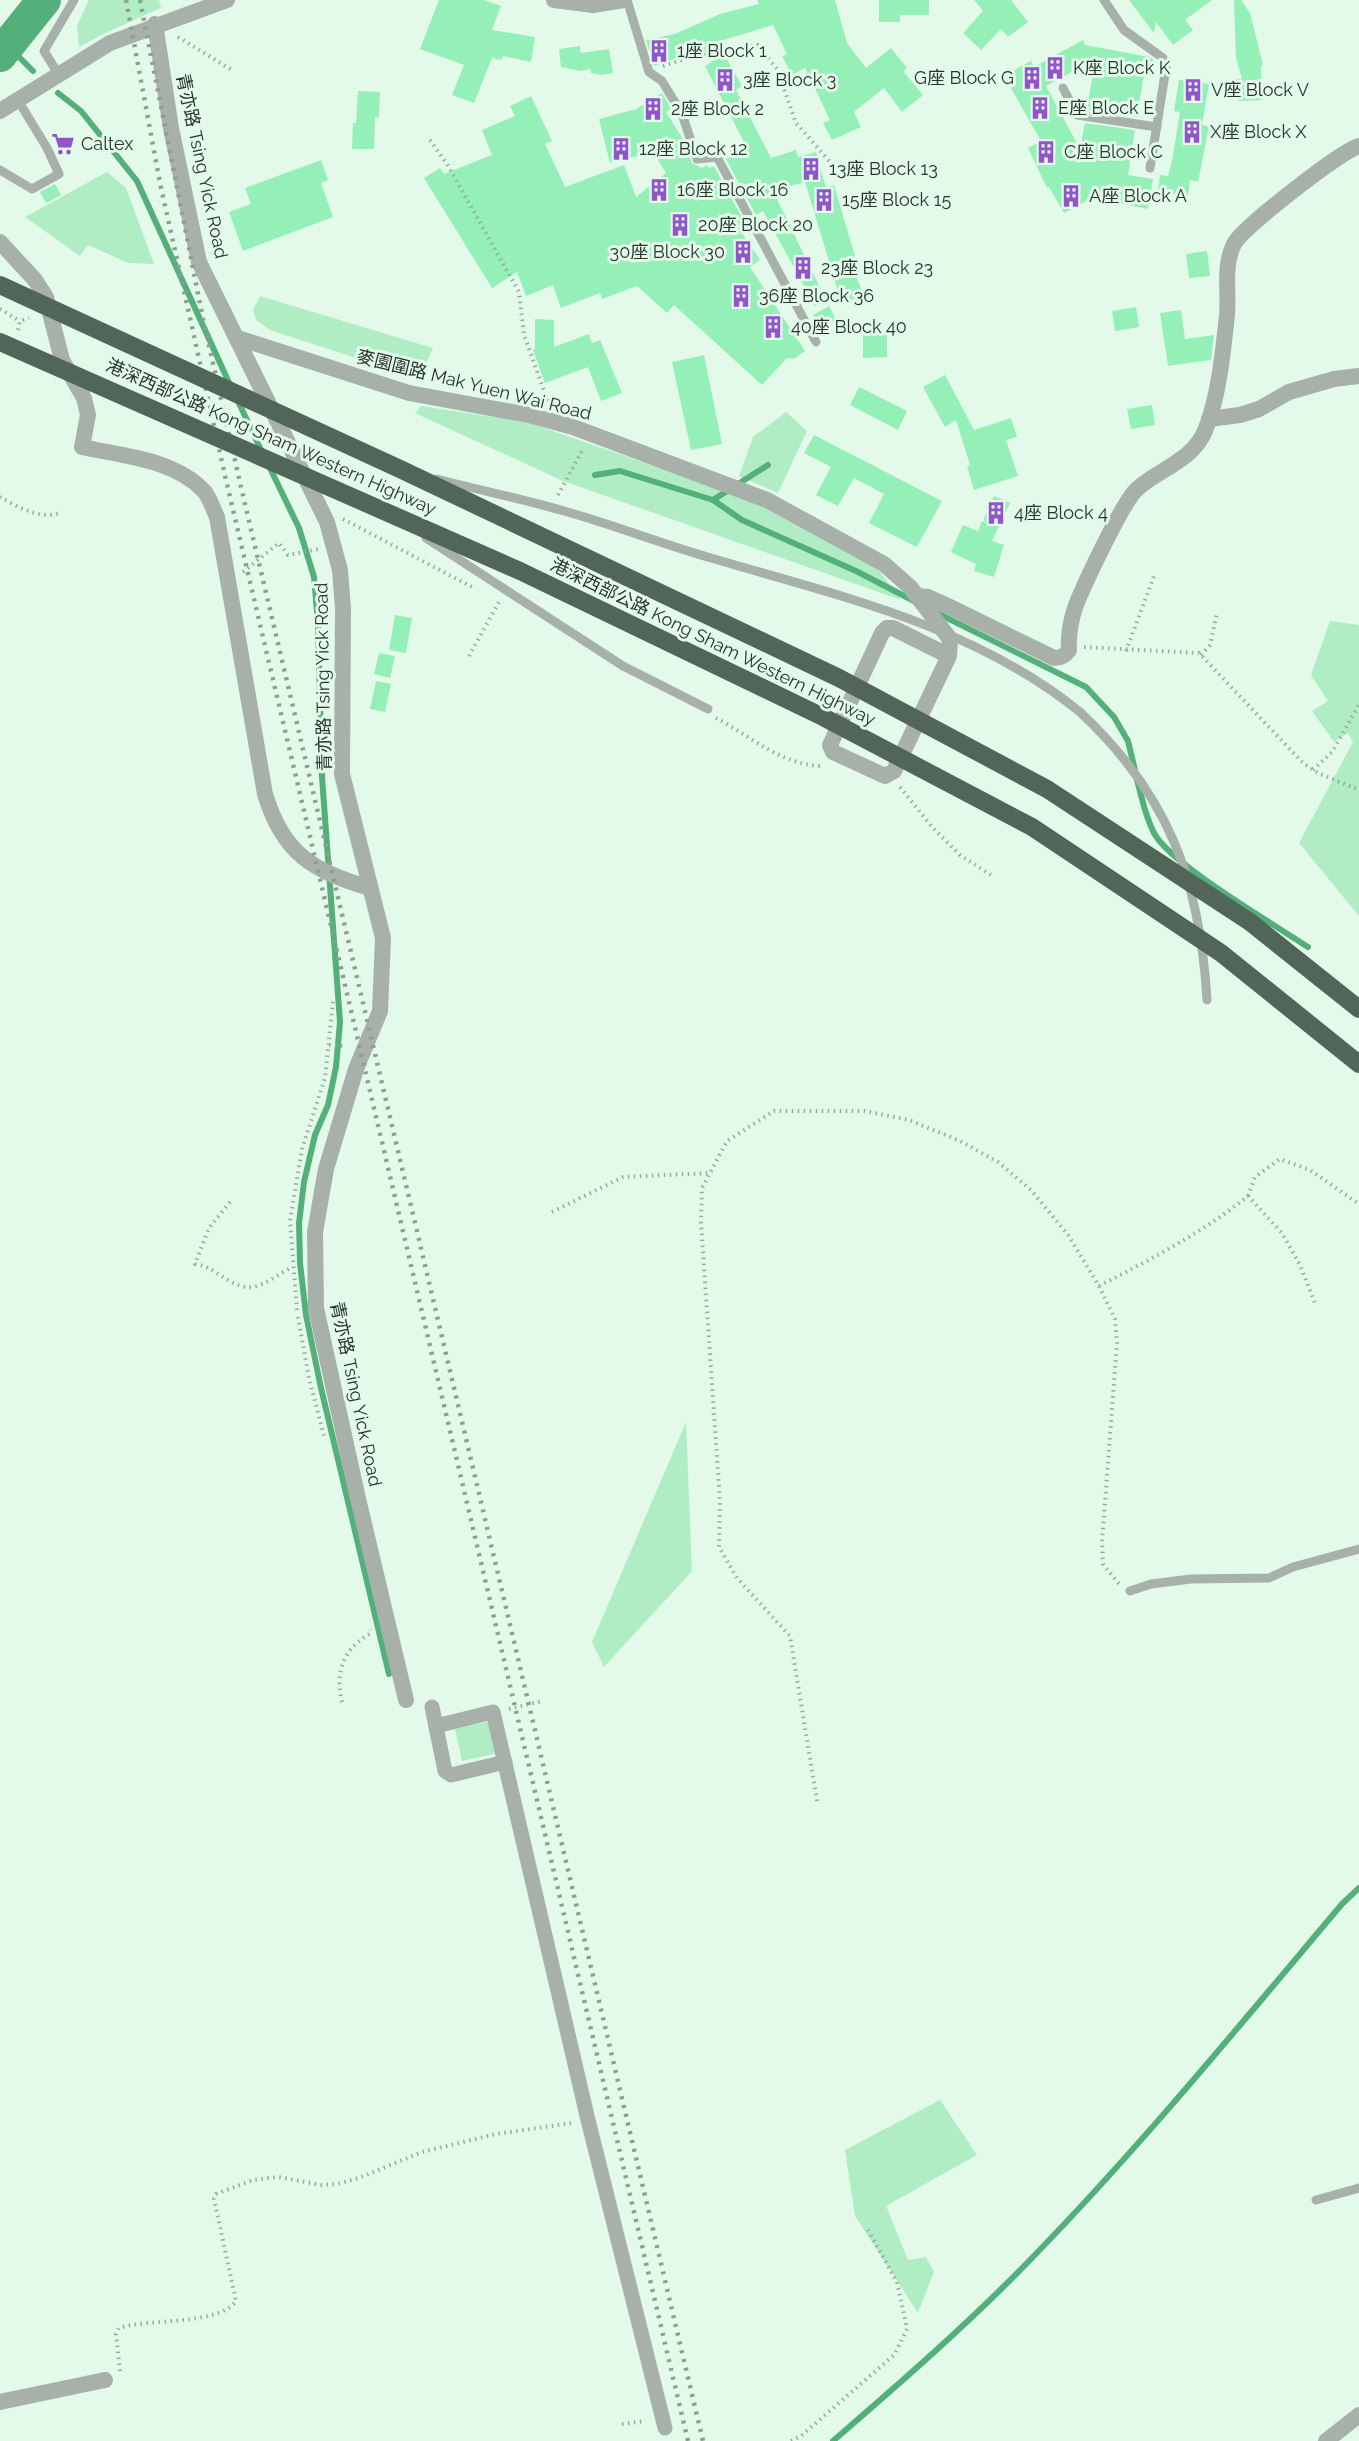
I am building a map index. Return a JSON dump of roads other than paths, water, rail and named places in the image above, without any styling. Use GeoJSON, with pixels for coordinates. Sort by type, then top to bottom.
{"type":"FeatureCollection","features":[{"type":"Feature","properties":{"kind":"highway","name":"港深西部公路 Kong Sham Western Highway"},"geometry":{"type":"LineString","coordinates":[[0,285],[400,469],[839,678],[1047,789],[1250,922],[1359,1010]]}},
{"type":"Feature","properties":{"kind":"highway","name":"港深西部公路 Kong Sham Western Highway"},"geometry":{"type":"LineString","coordinates":[[0,342],[520,571],[823,717],[1032,827],[1221,953],[1359,1064]]}},
{"type":"Feature","properties":{"kind":"street"},"geometry":{"type":"LineString","coordinates":[[0,111],[19,102],[110,43],[159,23],[227,0]]}},
{"type":"Feature","properties":{"kind":"street"},"geometry":{"type":"LineString","coordinates":[[554,0],[593,4],[625,0]]}},
{"type":"Feature","properties":{"kind":"street","name":"青亦路 Tsing Yick Road"},"geometry":{"type":"LineString","coordinates":[[159,23],[171,128],[199,262],[327,522],[340,570],[343,609],[342,774],[383,938],[380,1011],[356,1069],[326,1169],[315,1232],[316,1308],[348,1458],[406,1700]]}},
{"type":"Feature","properties":{"kind":"street"},"geometry":{"type":"LineString","coordinates":[[917,596],[928,597],[1054,658],[1060,658],[1066,654],[1075,607],[1132,494],[1171,468],[1192,450],[1205,432],[1215,396],[1227,313],[1227,262],[1235,242],[1312,175],[1335,158],[1359,147]]}},
{"type":"Feature","properties":{"kind":"street"},"geometry":{"type":"LineString","coordinates":[[0,242],[35,280],[46,297],[62,360],[84,398],[88,415],[82,447],[154,462],[182,474],[205,492],[217,517],[265,794],[274,823],[309,864],[341,879],[370,888]]}},
{"type":"Feature","properties":{"kind":"street","name":"麥園圍路 Mak Yuen Wai Road"},"geometry":{"type":"LineString","coordinates":[[238,338],[409,393],[529,415],[573,427],[716,478],[767,500],[884,564],[917,596],[950,639],[949,656]]}},
{"type":"Feature","properties":{"kind":"street"},"geometry":{"type":"LineString","coordinates":[[1209,419],[1240,415],[1259,409],[1289,392],[1334,379],[1359,376]]}},
{"type":"Feature","properties":{"kind":"street"},"geometry":{"type":"LineString","coordinates":[[887,628],[893,628],[949,656],[894,771],[885,776],[833,752],[830,746],[882,633],[887,628]]}},
{"type":"Feature","properties":{"kind":"street"},"geometry":{"type":"LineString","coordinates":[[432,1707],[445,1771],[451,1775],[505,1762]]}},
{"type":"Feature","properties":{"kind":"street"},"geometry":{"type":"LineString","coordinates":[[436,1726],[493,1712],[588,2120],[665,2428]]}},
{"type":"Feature","properties":{"kind":"street"},"geometry":{"type":"LineString","coordinates":[[0,2402],[105,2380]]}},
{"type":"Feature","properties":{"kind":"street"},"geometry":{"type":"LineString","coordinates":[[1326,2441],[1359,2415]]}},
{"type":"Feature","properties":{"kind":"lane"},"geometry":{"type":"LineString","coordinates":[[59,75],[44,51],[74,0]]}},
{"type":"Feature","properties":{"kind":"lane"},"geometry":{"type":"LineString","coordinates":[[625,0],[649,72],[662,81],[682,114],[697,159],[717,157],[816,342]]}},
{"type":"Feature","properties":{"kind":"lane"},"geometry":{"type":"LineString","coordinates":[[1104,0],[1124,30],[1163,58],[1166,68],[1150,168]]}},
{"type":"Feature","properties":{"kind":"lane"},"geometry":{"type":"LineString","coordinates":[[1063,88],[1077,115],[1157,127]]}},
{"type":"Feature","properties":{"kind":"lane"},"geometry":{"type":"LineString","coordinates":[[0,170],[32,189],[59,174],[51,155],[19,102]]}},
{"type":"Feature","properties":{"kind":"lane"},"geometry":{"type":"LineString","coordinates":[[400,469],[565,512],[678,549],[888,610],[999,658],[1047,686],[1080,712],[1133,769],[1172,831],[1196,905],[1202,933],[1207,1000]]}},
{"type":"Feature","properties":{"kind":"lane"},"geometry":{"type":"LineString","coordinates":[[385,511],[623,666],[708,709]]}},
{"type":"Feature","properties":{"kind":"lane"},"geometry":{"type":"LineString","coordinates":[[1130,1590],[1151,1584],[1191,1579],[1269,1578],[1293,1567],[1359,1549]]}},
{"type":"Feature","properties":{"kind":"lane"},"geometry":{"type":"LineString","coordinates":[[1316,2200],[1359,2188]]}},
{"type":"Feature","properties":{"kind":"waterway"},"geometry":{"type":"LineString","coordinates":[[0,55],[44,0]]}},
{"type":"Feature","properties":{"kind":"waterway"},"geometry":{"type":"LineString","coordinates":[[9,47],[33,71]]}},
{"type":"Feature","properties":{"kind":"waterway"},"geometry":{"type":"LineString","coordinates":[[58,93],[81,111],[137,181],[231,387]]}},
{"type":"Feature","properties":{"kind":"waterway"},"geometry":{"type":"LineString","coordinates":[[237,399],[262,452]]}},
{"type":"Feature","properties":{"kind":"waterway"},"geometry":{"type":"LineString","coordinates":[[268,464],[299,528],[314,577],[318,623],[322,777],[340,1022],[336,1067],[328,1105],[315,1135],[304,1182],[299,1223],[300,1263],[306,1315],[321,1388],[389,1674]]}},
{"type":"Feature","properties":{"kind":"waterway"},"geometry":{"type":"LineString","coordinates":[[595,475],[620,471],[713,500],[768,465]]}},
{"type":"Feature","properties":{"kind":"waterway"},"geometry":{"type":"LineString","coordinates":[[713,500],[742,520],[856,571],[914,601]]}},
{"type":"Feature","properties":{"kind":"waterway"},"geometry":{"type":"LineString","coordinates":[[937,613],[1086,687],[1114,717],[1128,741],[1135,770]]}},
{"type":"Feature","properties":{"kind":"waterway"},"geometry":{"type":"LineString","coordinates":[[1137,780],[1151,827],[1164,846],[1201,877],[1308,947]]}},
{"type":"Feature","properties":{"kind":"waterway"},"geometry":{"type":"LineString","coordinates":[[833,2441],[958,2330],[1071,2217],[1189,2085],[1342,1904],[1359,1888]]}},
{"type":"Feature","properties":{"kind":"railway"},"geometry":{"type":"LineString","coordinates":[[126,0],[160,183],[226,480],[688,2441]]}},
{"type":"Feature","properties":{"kind":"railway"},"geometry":{"type":"LineString","coordinates":[[140,0],[203,319],[241,487],[703,2441]]}},
{"type":"Feature","properties":{"kind":"place","name":"1座 Block 1"},"geometry":{"type":"Point","coordinates":[659,51]}},
{"type":"Feature","properties":{"kind":"place","name":"K座 Block K"},"geometry":{"type":"Point","coordinates":[1055,68]}},
{"type":"Feature","properties":{"kind":"place","name":"G座 Block G"},"geometry":{"type":"Point","coordinates":[1032,78]}},
{"type":"Feature","properties":{"kind":"place","name":"3座 Block 3"},"geometry":{"type":"Point","coordinates":[725,80]}},
{"type":"Feature","properties":{"kind":"place","name":"V座 Block V"},"geometry":{"type":"Point","coordinates":[1193,90]}},
{"type":"Feature","properties":{"kind":"place","name":"E座 Block E"},"geometry":{"type":"Point","coordinates":[1040,108]}},
{"type":"Feature","properties":{"kind":"place","name":"2座 Block 2"},"geometry":{"type":"Point","coordinates":[653,109]}},
{"type":"Feature","properties":{"kind":"place","name":"X座 Block X"},"geometry":{"type":"Point","coordinates":[1192,132]}},
{"type":"Feature","properties":{"kind":"place","name":"Caltex"},"geometry":{"type":"Point","coordinates":[63,144]}},
{"type":"Feature","properties":{"kind":"place","name":"12座 Block 12"},"geometry":{"type":"Point","coordinates":[621,149]}},
{"type":"Feature","properties":{"kind":"place","name":"C座 Block C"},"geometry":{"type":"Point","coordinates":[1046,152]}},
{"type":"Feature","properties":{"kind":"place","name":"13座 Block 13"},"geometry":{"type":"Point","coordinates":[811,169]}},
{"type":"Feature","properties":{"kind":"place","name":"16座 Block 16"},"geometry":{"type":"Point","coordinates":[659,190]}},
{"type":"Feature","properties":{"kind":"place","name":"A座 Block A"},"geometry":{"type":"Point","coordinates":[1071,196]}},
{"type":"Feature","properties":{"kind":"place","name":"15座 Block 15"},"geometry":{"type":"Point","coordinates":[824,200]}},
{"type":"Feature","properties":{"kind":"place","name":"20座 Block 20"},"geometry":{"type":"Point","coordinates":[680,225]}},
{"type":"Feature","properties":{"kind":"place","name":"30座 Block 30"},"geometry":{"type":"Point","coordinates":[743,252]}},
{"type":"Feature","properties":{"kind":"place","name":"23座 Block 23"},"geometry":{"type":"Point","coordinates":[803,268]}},
{"type":"Feature","properties":{"kind":"place","name":"36座 Block 36"},"geometry":{"type":"Point","coordinates":[741,296]}},
{"type":"Feature","properties":{"kind":"place","name":"40座 Block 40"},"geometry":{"type":"Point","coordinates":[773,327]}},
{"type":"Feature","properties":{"kind":"place","name":"4座 Block 4"},"geometry":{"type":"Point","coordinates":[996,513]}}]}
